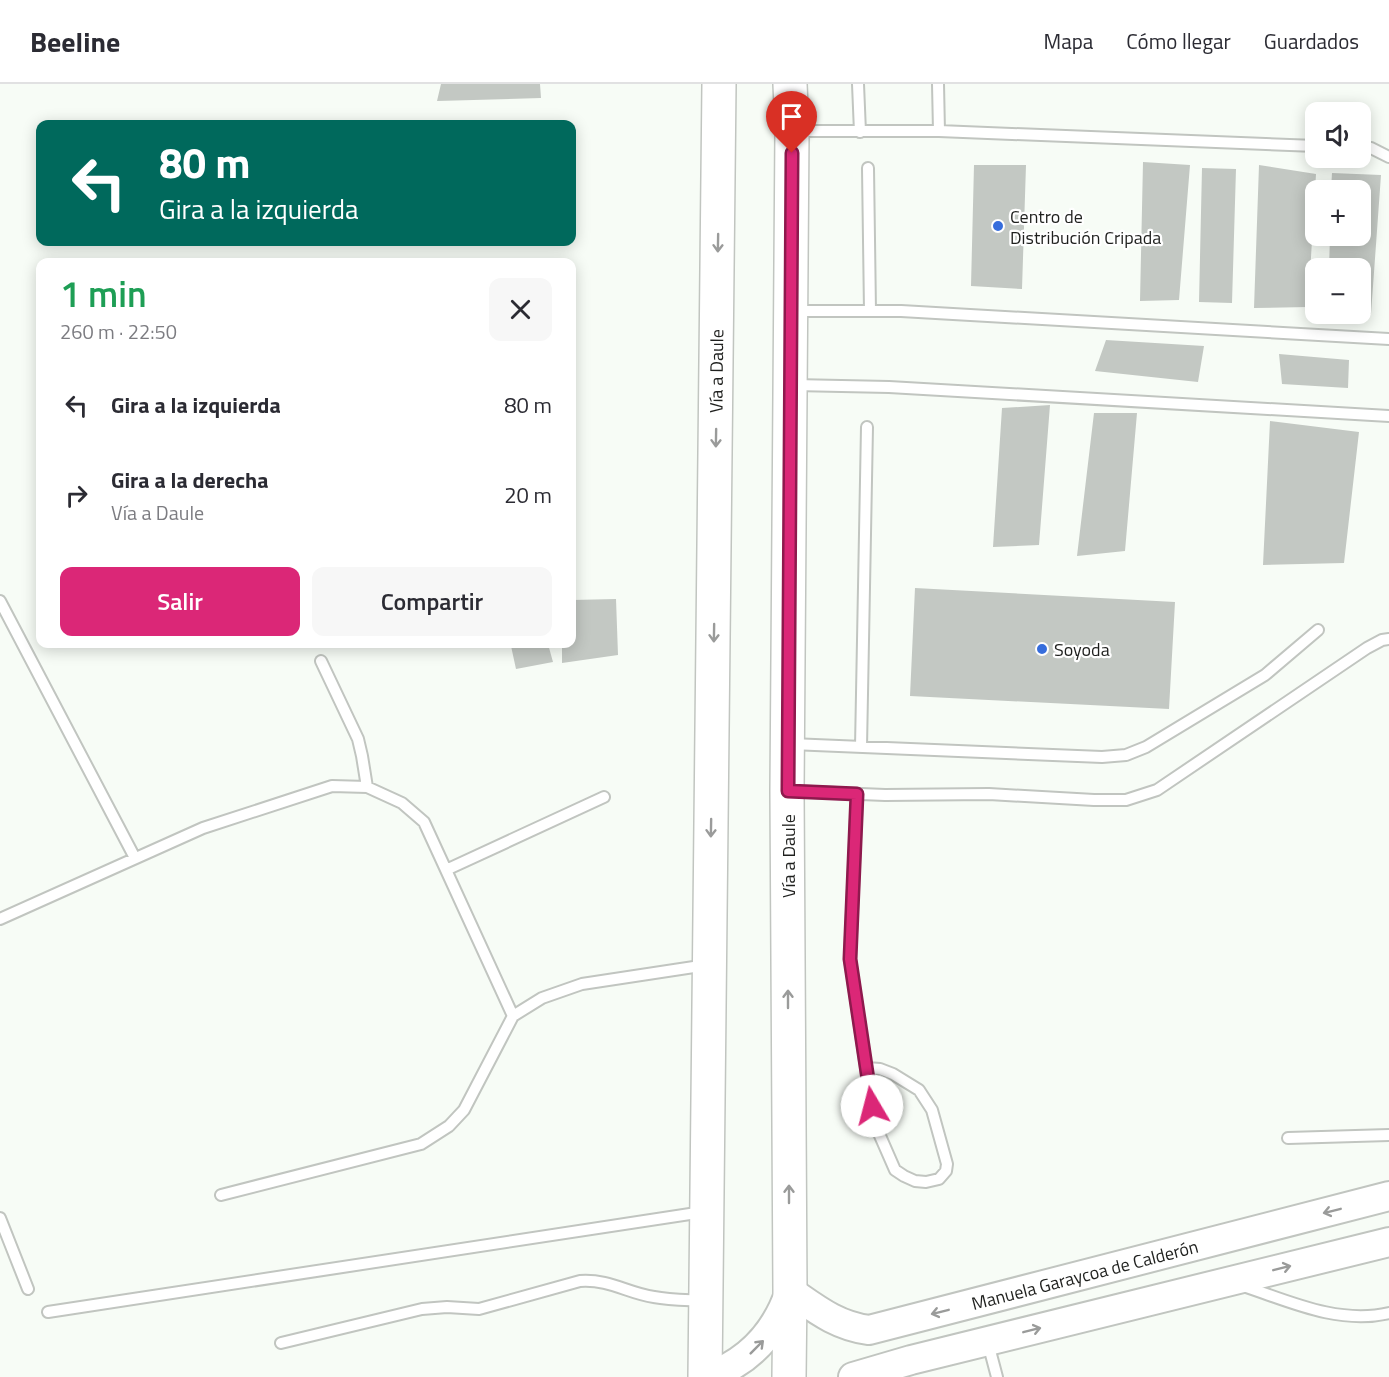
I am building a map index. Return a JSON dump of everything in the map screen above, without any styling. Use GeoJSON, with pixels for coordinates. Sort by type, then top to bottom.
{"type":"FeatureCollection","features":[{"type":"Feature","properties":{"kind":"highway"},"geometry":{"type":"LineString","coordinates":[[706,84],[718,185]]}},
{"type":"Feature","properties":{"kind":"highway","name":"Vía a Daule"},"geometry":{"type":"LineString","coordinates":[[706,1377],[718,84]]}},
{"type":"Feature","properties":{"kind":"highway","name":"Vía a Daule"},"geometry":{"type":"LineString","coordinates":[[789,1377],[788,744],[792,131],[790,84]]}},
{"type":"Feature","properties":{"kind":"street","name":"Manuela Garaycoa de Calderón"},"geometry":{"type":"LineString","coordinates":[[790,1291],[828,1318],[852,1328],[869,1330],[1389,1196]]}},
{"type":"Feature","properties":{"kind":"street"},"geometry":{"type":"LineString","coordinates":[[853,1377],[912,1364],[988,1341],[1389,1242]]}},
{"type":"Feature","properties":{"kind":"street"},"geometry":{"type":"LineString","coordinates":[[706,1377],[734,1365],[759,1346],[778,1320],[790,1291]]}},
{"type":"Feature","properties":{"kind":"lane"},"geometry":{"type":"LineString","coordinates":[[858,84],[860,132]]}},
{"type":"Feature","properties":{"kind":"lane"},"geometry":{"type":"LineString","coordinates":[[938,84],[939,131]]}},
{"type":"Feature","properties":{"kind":"lane"},"geometry":{"type":"LineString","coordinates":[[792,131],[939,131],[1305,146]]}},
{"type":"Feature","properties":{"kind":"lane"},"geometry":{"type":"LineString","coordinates":[[1371,148],[1389,157]]}},
{"type":"Feature","properties":{"kind":"lane"},"geometry":{"type":"LineString","coordinates":[[868,168],[870,311]]}},
{"type":"Feature","properties":{"kind":"lane"},"geometry":{"type":"LineString","coordinates":[[791,311],[901,311],[1389,339]]}},
{"type":"Feature","properties":{"kind":"lane"},"geometry":{"type":"LineString","coordinates":[[791,385],[889,387],[1389,416]]}},
{"type":"Feature","properties":{"kind":"lane"},"geometry":{"type":"LineString","coordinates":[[861,747],[867,428]]}},
{"type":"Feature","properties":{"kind":"lane"},"geometry":{"type":"LineString","coordinates":[[0,601],[135,858]]}},
{"type":"Feature","properties":{"kind":"lane"},"geometry":{"type":"LineString","coordinates":[[788,744],[1102,757],[1126,755],[1146,747],[1265,675],[1318,630]]}},
{"type":"Feature","properties":{"kind":"lane"},"geometry":{"type":"LineString","coordinates":[[788,791],[857,794],[989,794],[1126,800],[1157,790],[1367,648],[1389,639]]}},
{"type":"Feature","properties":{"kind":"lane"},"geometry":{"type":"LineString","coordinates":[[321,661],[358,740],[367,787]]}},
{"type":"Feature","properties":{"kind":"lane"},"geometry":{"type":"LineString","coordinates":[[0,920],[203,828],[332,786],[367,787],[402,802],[424,822],[513,1016]]}},
{"type":"Feature","properties":{"kind":"lane"},"geometry":{"type":"LineString","coordinates":[[857,794],[850,959],[874,1122],[895,1170],[915,1181],[926,1182],[939,1179],[946,1171],[947,1164],[932,1110],[919,1090],[893,1074],[880,1069],[867,1068]]}},
{"type":"Feature","properties":{"kind":"lane"},"geometry":{"type":"LineString","coordinates":[[446,870],[604,797]]}},
{"type":"Feature","properties":{"kind":"lane"},"geometry":{"type":"LineString","coordinates":[[221,1195],[421,1144],[448,1126],[464,1110],[513,1016],[542,998],[582,984],[710,964]]}},
{"type":"Feature","properties":{"kind":"lane"},"geometry":{"type":"LineString","coordinates":[[1288,1138],[1389,1134]]}},
{"type":"Feature","properties":{"kind":"lane"},"geometry":{"type":"LineString","coordinates":[[48,1312],[707,1211]]}},
{"type":"Feature","properties":{"kind":"lane"},"geometry":{"type":"LineString","coordinates":[[0,1218],[28,1289]]}},
{"type":"Feature","properties":{"kind":"lane"},"geometry":{"type":"LineString","coordinates":[[281,1343],[422,1309],[479,1308],[580,1281],[596,1280],[611,1283],[653,1297],[706,1301]]}},
{"type":"Feature","properties":{"kind":"lane"},"geometry":{"type":"LineString","coordinates":[[1229,1282],[1329,1314],[1389,1313]]}},
{"type":"Feature","properties":{"kind":"lane"},"geometry":{"type":"LineString","coordinates":[[988,1341],[998,1377]]}},
{"type":"Feature","properties":{"kind":"building"},"geometry":{"type":"Polygon","coordinates":[[[441,84],[540,84],[541,98],[437,101],[441,84]]]}},
{"type":"Feature","properties":{"kind":"building"},"geometry":{"type":"Polygon","coordinates":[[[1143,162],[1190,165],[1179,300],[1140,301],[1143,162]]]}},
{"type":"Feature","properties":{"kind":"building","name":"Centro de Distribución Cripada"},"geometry":{"type":"Polygon","coordinates":[[[974,165],[1026,165],[1022,289],[971,286],[974,165]]]}},
{"type":"Feature","properties":{"kind":"building"},"geometry":{"type":"Polygon","coordinates":[[[1259,165],[1316,174],[1316,180],[1305,180],[1305,246],[1312,246],[1311,258],[1305,258],[1305,307],[1254,308],[1259,165]]]}},
{"type":"Feature","properties":{"kind":"building"},"geometry":{"type":"Polygon","coordinates":[[[1202,168],[1236,169],[1232,303],[1199,302],[1202,168]]]}},
{"type":"Feature","properties":{"kind":"building"},"geometry":{"type":"Polygon","coordinates":[[[1332,173],[1381,175],[1371,314],[1371,258],[1329,258],[1330,246],[1371,246],[1371,180],[1332,180],[1332,173]]]}},
{"type":"Feature","properties":{"kind":"building"},"geometry":{"type":"Polygon","coordinates":[[[1106,340],[1204,346],[1198,382],[1095,371],[1106,340]]]}},
{"type":"Feature","properties":{"kind":"building"},"geometry":{"type":"Polygon","coordinates":[[[1279,354],[1349,360],[1348,388],[1282,384],[1279,354]]]}},
{"type":"Feature","properties":{"kind":"building"},"geometry":{"type":"Polygon","coordinates":[[[1050,405],[1039,545],[993,547],[1002,408],[1050,405]]]}},
{"type":"Feature","properties":{"kind":"building"},"geometry":{"type":"Polygon","coordinates":[[[1094,413],[1137,413],[1125,551],[1077,556],[1094,413]]]}},
{"type":"Feature","properties":{"kind":"building"},"geometry":{"type":"Polygon","coordinates":[[[1270,421],[1359,432],[1344,563],[1263,565],[1270,421]]]}},
{"type":"Feature","properties":{"kind":"building","name":"Soyoda"},"geometry":{"type":"Polygon","coordinates":[[[915,588],[1175,602],[1169,709],[910,696],[915,588]]]}},
{"type":"Feature","properties":{"kind":"building"},"geometry":{"type":"Polygon","coordinates":[[[616,599],[618,655],[562,663],[562,648],[576,648],[576,600],[616,599]]]}},
{"type":"Feature","properties":{"kind":"building"},"geometry":{"type":"Polygon","coordinates":[[[511,648],[549,648],[553,662],[516,669],[511,648]]]}},
{"type":"Feature","properties":{"kind":"place","name":"Centro de Distribución Cripada"},"geometry":{"type":"Point","coordinates":[998,226]}},
{"type":"Feature","properties":{"kind":"place","name":"Soyoda"},"geometry":{"type":"Point","coordinates":[1042,649]}},
{"type":"Feature","properties":{"kind":"route"},"geometry":{"type":"LineString","coordinates":[[792,153],[788,791],[857,794],[850,959],[852,985],[860,1018],[872,1106]]}}]}
